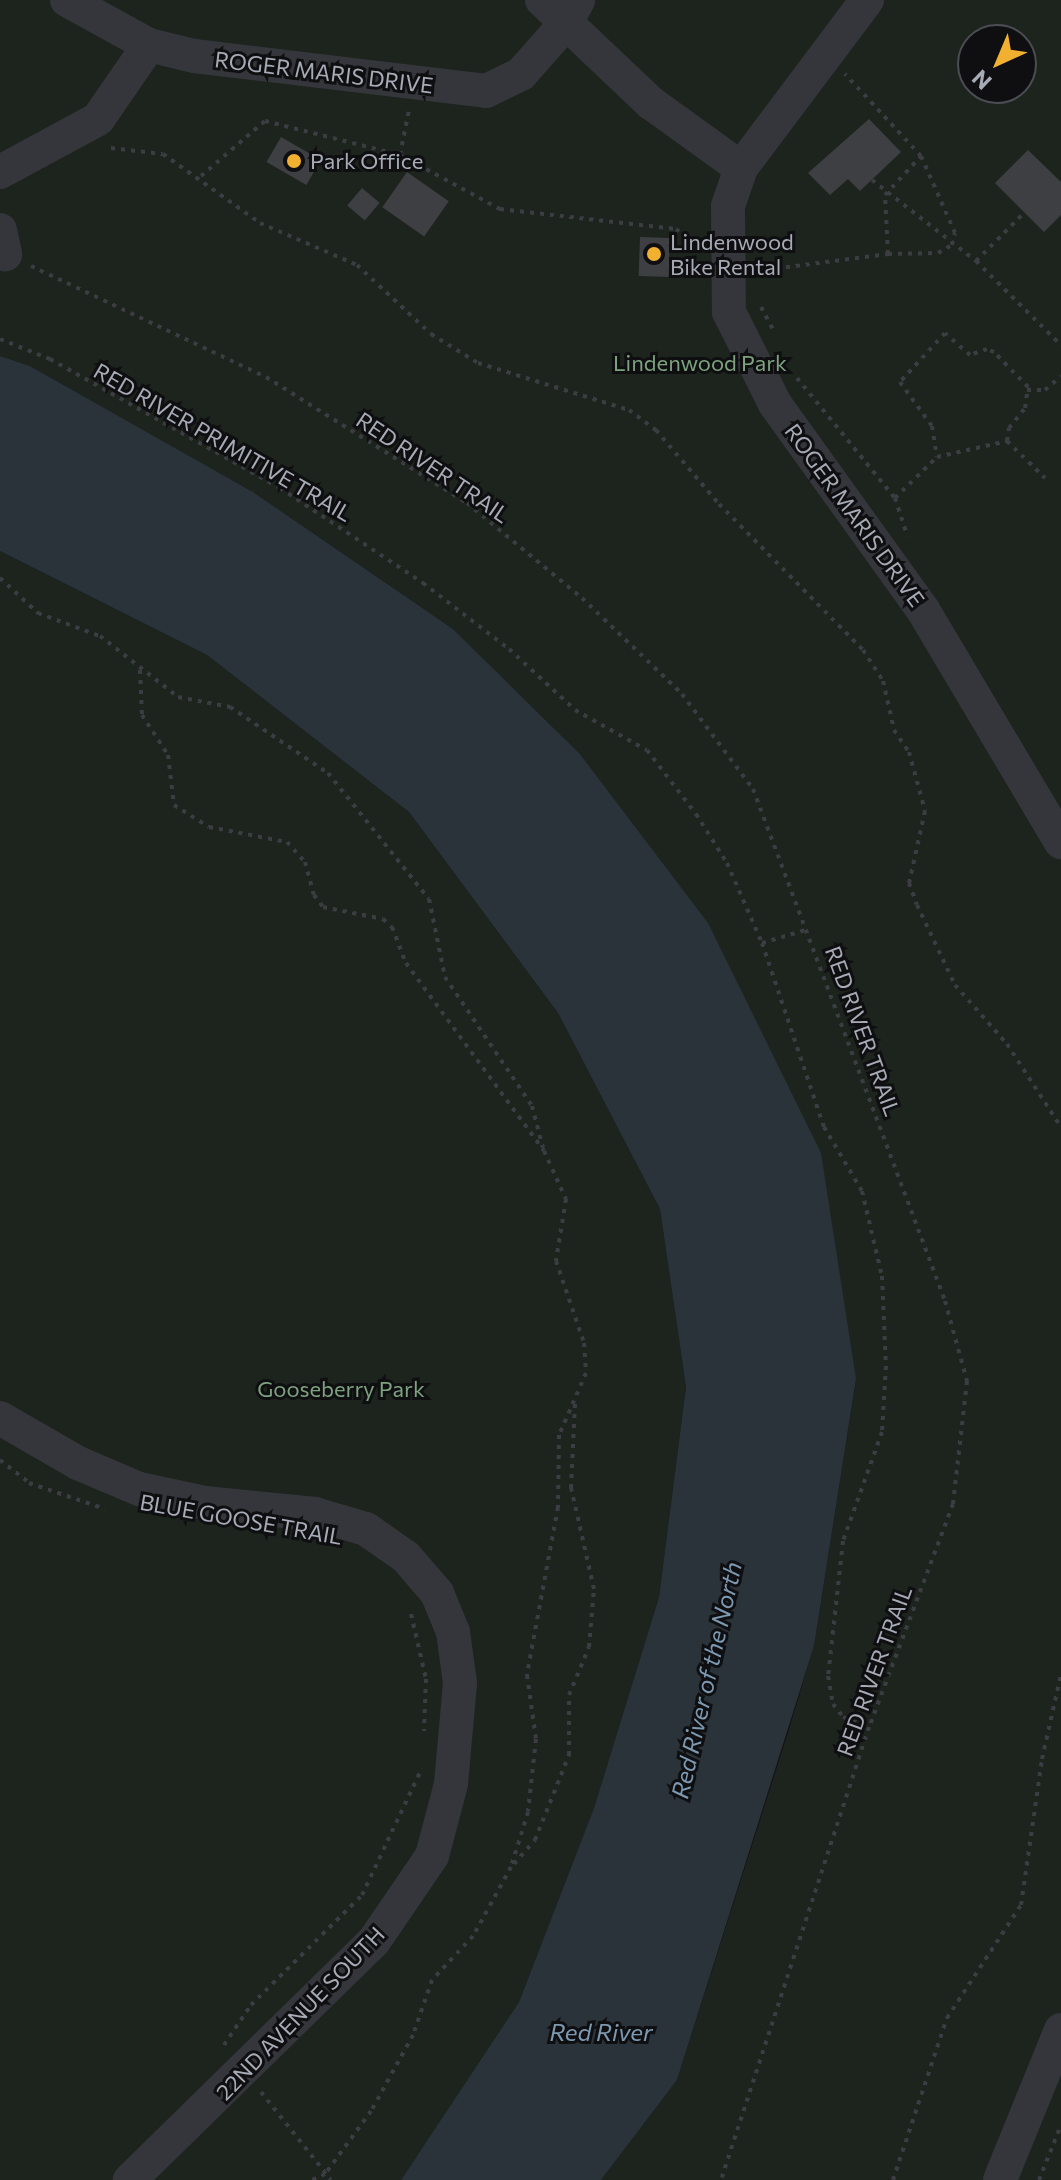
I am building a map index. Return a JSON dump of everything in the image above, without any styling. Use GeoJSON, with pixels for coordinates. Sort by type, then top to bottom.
{"type":"FeatureCollection","features":[{"type":"Feature","properties":{"kind":"street","name":"ROGER MARIS DRIVE"},"geometry":{"type":"LineString","coordinates":[[67,0],[149,45],[194,56],[486,91],[521,74],[562,8],[651,103],[741,168]]}},
{"type":"Feature","properties":{"kind":"street","name":"ROGER MARIS DRIVE"},"geometry":{"type":"LineString","coordinates":[[867,0],[835,70],[741,168],[728,206],[740,264],[729,312],[775,404],[923,610],[1061,842]]}},
{"type":"Feature","properties":{"kind":"street"},"geometry":{"type":"LineString","coordinates":[[0,172],[98,119],[149,45]]}},
{"type":"Feature","properties":{"kind":"street","name":"22ND AVENUE SOUTH"},"geometry":{"type":"LineString","coordinates":[[0,1418],[78,1463],[139,1489],[205,1503],[315,1514],[366,1529],[406,1557],[437,1593],[453,1632],[460,1683],[451,1784],[432,1856],[374,1941],[130,2180]]}},
{"type":"Feature","properties":{"kind":"street"},"geometry":{"type":"LineString","coordinates":[[1000,2180],[1061,2030]]}},
{"type":"Feature","properties":{"kind":"path"},"geometry":{"type":"LineString","coordinates":[[201,176],[265,121],[400,155],[500,209],[676,229],[753,271],[784,271],[888,254],[938,253],[952,245],[955,233],[921,156],[835,70]]}},
{"type":"Feature","properties":{"kind":"path"},"geometry":{"type":"LineString","coordinates":[[400,155],[415,84]]}},
{"type":"Feature","properties":{"kind":"path"},"geometry":{"type":"LineString","coordinates":[[102,150],[152,149],[201,176],[260,223],[357,265],[453,350],[478,363],[629,410],[656,430],[719,504],[863,650],[883,681],[894,730],[909,752],[925,811],[909,883],[917,905],[955,985],[1007,1044],[1061,1127]]}},
{"type":"Feature","properties":{"kind":"path"},"geometry":{"type":"LineString","coordinates":[[888,254],[887,190],[921,156]]}},
{"type":"Feature","properties":{"kind":"path"},"geometry":{"type":"LineString","coordinates":[[872,180],[976,261],[1061,345]]}},
{"type":"Feature","properties":{"kind":"path"},"geometry":{"type":"LineString","coordinates":[[976,261],[1022,215]]}},
{"type":"Feature","properties":{"kind":"path","name":"RED RIVER TRAIL"},"geometry":{"type":"LineString","coordinates":[[3,242],[266,377],[467,503],[582,598],[682,694],[753,789],[809,929],[945,1301],[967,1381],[953,1504],[869,1727],[721,2180]]}},
{"type":"Feature","properties":{"kind":"path"},"geometry":{"type":"LineString","coordinates":[[937,457],[932,426],[900,382],[945,333],[970,355],[987,349],[994,352],[1027,390],[1025,408],[1009,428],[1007,441]]}},
{"type":"Feature","properties":{"kind":"path","name":"RED RIVER PRIMITIVE TRAIL"},"geometry":{"type":"LineString","coordinates":[[0,339],[50,359],[280,488],[423,583],[509,649],[575,710],[647,750],[669,773],[727,863],[762,943],[824,1127],[862,1191],[882,1276],[886,1366],[882,1432],[843,1541],[828,1676],[833,1704],[843,1717],[869,1727]]}},
{"type":"Feature","properties":{"kind":"path"},"geometry":{"type":"LineString","coordinates":[[1027,390],[1045,390],[1061,376]]}},
{"type":"Feature","properties":{"kind":"path"},"geometry":{"type":"LineString","coordinates":[[895,498],[937,457],[1007,441]]}},
{"type":"Feature","properties":{"kind":"path"},"geometry":{"type":"LineString","coordinates":[[1007,441],[1045,478]]}},
{"type":"Feature","properties":{"kind":"path"},"geometry":{"type":"LineString","coordinates":[[0,578],[38,613],[100,636],[178,697],[230,707],[328,773],[360,808],[375,838],[429,899],[445,977],[532,1106],[544,1151],[566,1199],[556,1261],[584,1343],[586,1373],[559,1435],[558,1507],[527,1675],[536,1739],[528,1812],[511,1867],[473,1936],[432,1980],[413,2035],[378,2098],[325,2174],[312,2180]]}},
{"type":"Feature","properties":{"kind":"path"},"geometry":{"type":"LineString","coordinates":[[140,670],[142,715],[168,755],[174,805],[209,827],[287,842],[305,862],[314,895],[323,907],[383,919],[392,927],[406,963],[544,1151]]}},
{"type":"Feature","properties":{"kind":"path"},"geometry":{"type":"LineString","coordinates":[[762,943],[809,929]]}},
{"type":"Feature","properties":{"kind":"path"},"geometry":{"type":"LineString","coordinates":[[511,1867],[535,1840],[569,1755],[569,1695],[589,1647],[594,1589],[571,1488],[575,1400]]}},
{"type":"Feature","properties":{"kind":"path","name":"BLUE GOOSE TRAIL"},"geometry":{"type":"LineString","coordinates":[[0,1460],[29,1483],[114,1511]]}},
{"type":"Feature","properties":{"kind":"path"},"geometry":{"type":"LineString","coordinates":[[410,1610],[426,1679],[424,1738]]}},
{"type":"Feature","properties":{"kind":"path"},"geometry":{"type":"LineString","coordinates":[[893,2180],[947,2018],[1021,1905],[1042,1759],[1061,1674]]}},
{"type":"Feature","properties":{"kind":"path"},"geometry":{"type":"LineString","coordinates":[[331,2180],[223,2045],[231,2029],[362,1895],[422,1768],[423,1753]]}},
{"type":"Feature","properties":{"kind":"path"},"geometry":{"type":"LineString","coordinates":[[1039,2180],[1061,2125]]}},
{"type":"Feature","properties":{"kind":"green space","name":"Lindenwood Park"},"geometry":{"type":"Polygon","coordinates":[[[0,0],[1061,0],[1061,2180],[601,2180],[677,2080],[787,1736],[814,1646],[856,1380],[579,753],[453,629],[253,492],[30,366],[0,356],[0,0]]]}},
{"type":"Feature","properties":{"kind":"green space","name":"Gooseberry Park"},"geometry":{"type":"Polygon","coordinates":[[[0,551],[207,655],[409,812],[558,1013],[660,1209],[686,1387],[659,1597],[594,1808],[519,2002],[401,2180],[0,2180],[0,551]]]}},
{"type":"Feature","properties":{"kind":"water","name":"Red River"},"geometry":{"type":"Polygon","coordinates":[[[0,356],[30,366],[253,492],[453,629],[579,753],[708,923],[821,1153],[856,1379],[814,1646],[677,2080],[601,2180],[401,2180],[519,2002],[594,1808],[659,1597],[686,1387],[660,1209],[558,1013],[409,812],[207,655],[0,551],[0,356]]]}},
{"type":"Feature","properties":{"kind":"building"},"geometry":{"type":"Polygon","coordinates":[[[869,119],[901,152],[860,191],[848,179],[830,195],[808,173],[869,119]]]}},
{"type":"Feature","properties":{"kind":"building","name":"Park Office"},"geometry":{"type":"Polygon","coordinates":[[[281,137],[321,160],[306,185],[266,162],[281,137]]]}},
{"type":"Feature","properties":{"kind":"building"},"geometry":{"type":"Polygon","coordinates":[[[1028,150],[1061,182],[1061,215],[1044,232],[995,183],[1028,150]]]}},
{"type":"Feature","properties":{"kind":"building"},"geometry":{"type":"Polygon","coordinates":[[[407,172],[449,201],[424,236],[382,207],[407,172]]]}},
{"type":"Feature","properties":{"kind":"building"},"geometry":{"type":"Polygon","coordinates":[[[362,188],[380,203],[365,220],[347,206],[362,188]]]}},
{"type":"Feature","properties":{"kind":"building","name":"Lindenwood Bike Rental"},"geometry":{"type":"Polygon","coordinates":[[[640,237],[670,238],[669,277],[639,276],[640,237]]]}},
{"type":"Feature","properties":{"kind":"place","name":"Park Office"},"geometry":{"type":"Point","coordinates":[294,161]}},
{"type":"Feature","properties":{"kind":"place","name":"Lindenwood Bike Rental"},"geometry":{"type":"Point","coordinates":[654,254]}},
{"type":"Feature","properties":{"kind":"water label","name":"Red River of the North"},"geometry":{"type":"Point","coordinates":[706,1680]}}]}
